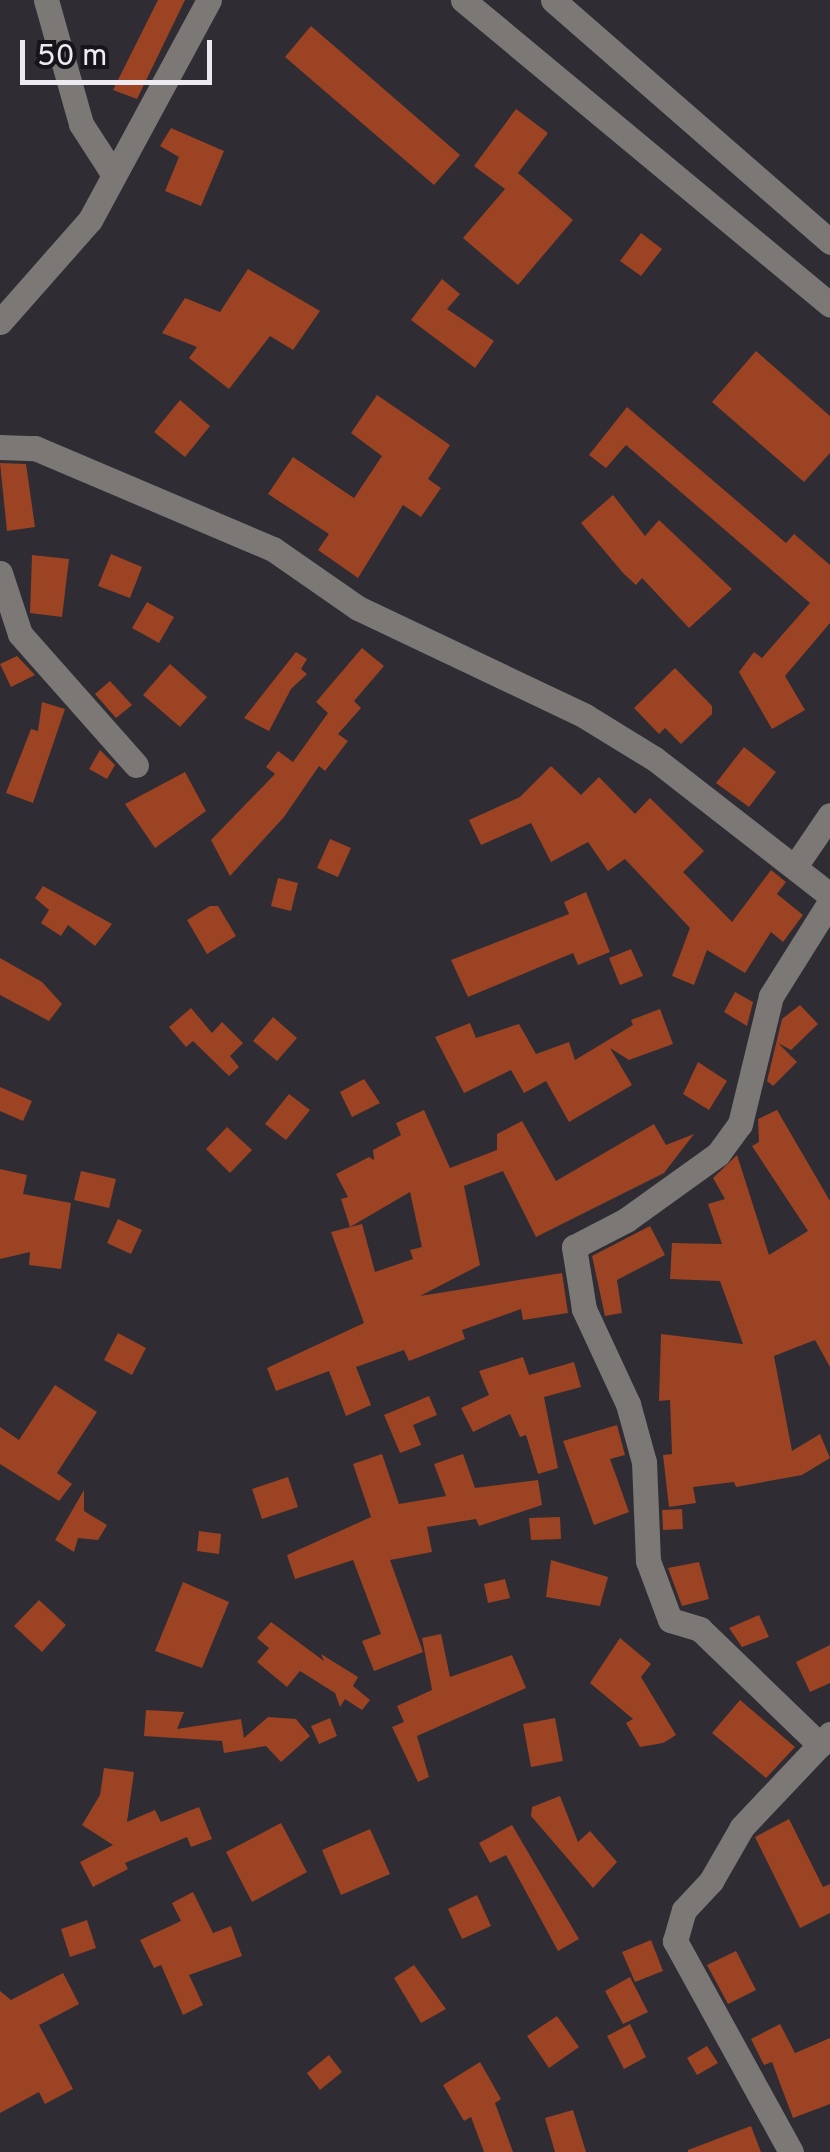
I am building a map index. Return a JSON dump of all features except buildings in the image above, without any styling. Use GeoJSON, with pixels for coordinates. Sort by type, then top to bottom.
{"type":"FeatureCollection","features":[{"type":"Feature","properties":{"kind":"street"},"geometry":{"type":"LineString","coordinates":[[46,0],[81,124],[112,172]]}},
{"type":"Feature","properties":{"kind":"street"},"geometry":{"type":"LineString","coordinates":[[0,322],[90,220],[112,172],[209,0]]}},
{"type":"Feature","properties":{"kind":"street"},"geometry":{"type":"LineString","coordinates":[[463,0],[830,305]]}},
{"type":"Feature","properties":{"kind":"street"},"geometry":{"type":"LineString","coordinates":[[554,0],[830,242]]}},
{"type":"Feature","properties":{"kind":"street"},"geometry":{"type":"LineString","coordinates":[[0,447],[36,448],[273,549],[358,608],[585,716],[655,759],[796,865],[830,898],[772,996],[740,1124],[718,1154],[626,1220],[574,1247],[584,1309],[628,1404],[644,1462],[648,1561],[670,1620],[700,1630],[825,1740],[742,1827],[712,1880],[684,1910],[675,1941],[791,2152]]}},
{"type":"Feature","properties":{"kind":"street"},"geometry":{"type":"LineString","coordinates":[[0,573],[20,634],[136,765]]}},
{"type":"Feature","properties":{"kind":"street"},"geometry":{"type":"LineString","coordinates":[[796,865],[830,816]]}}]}
